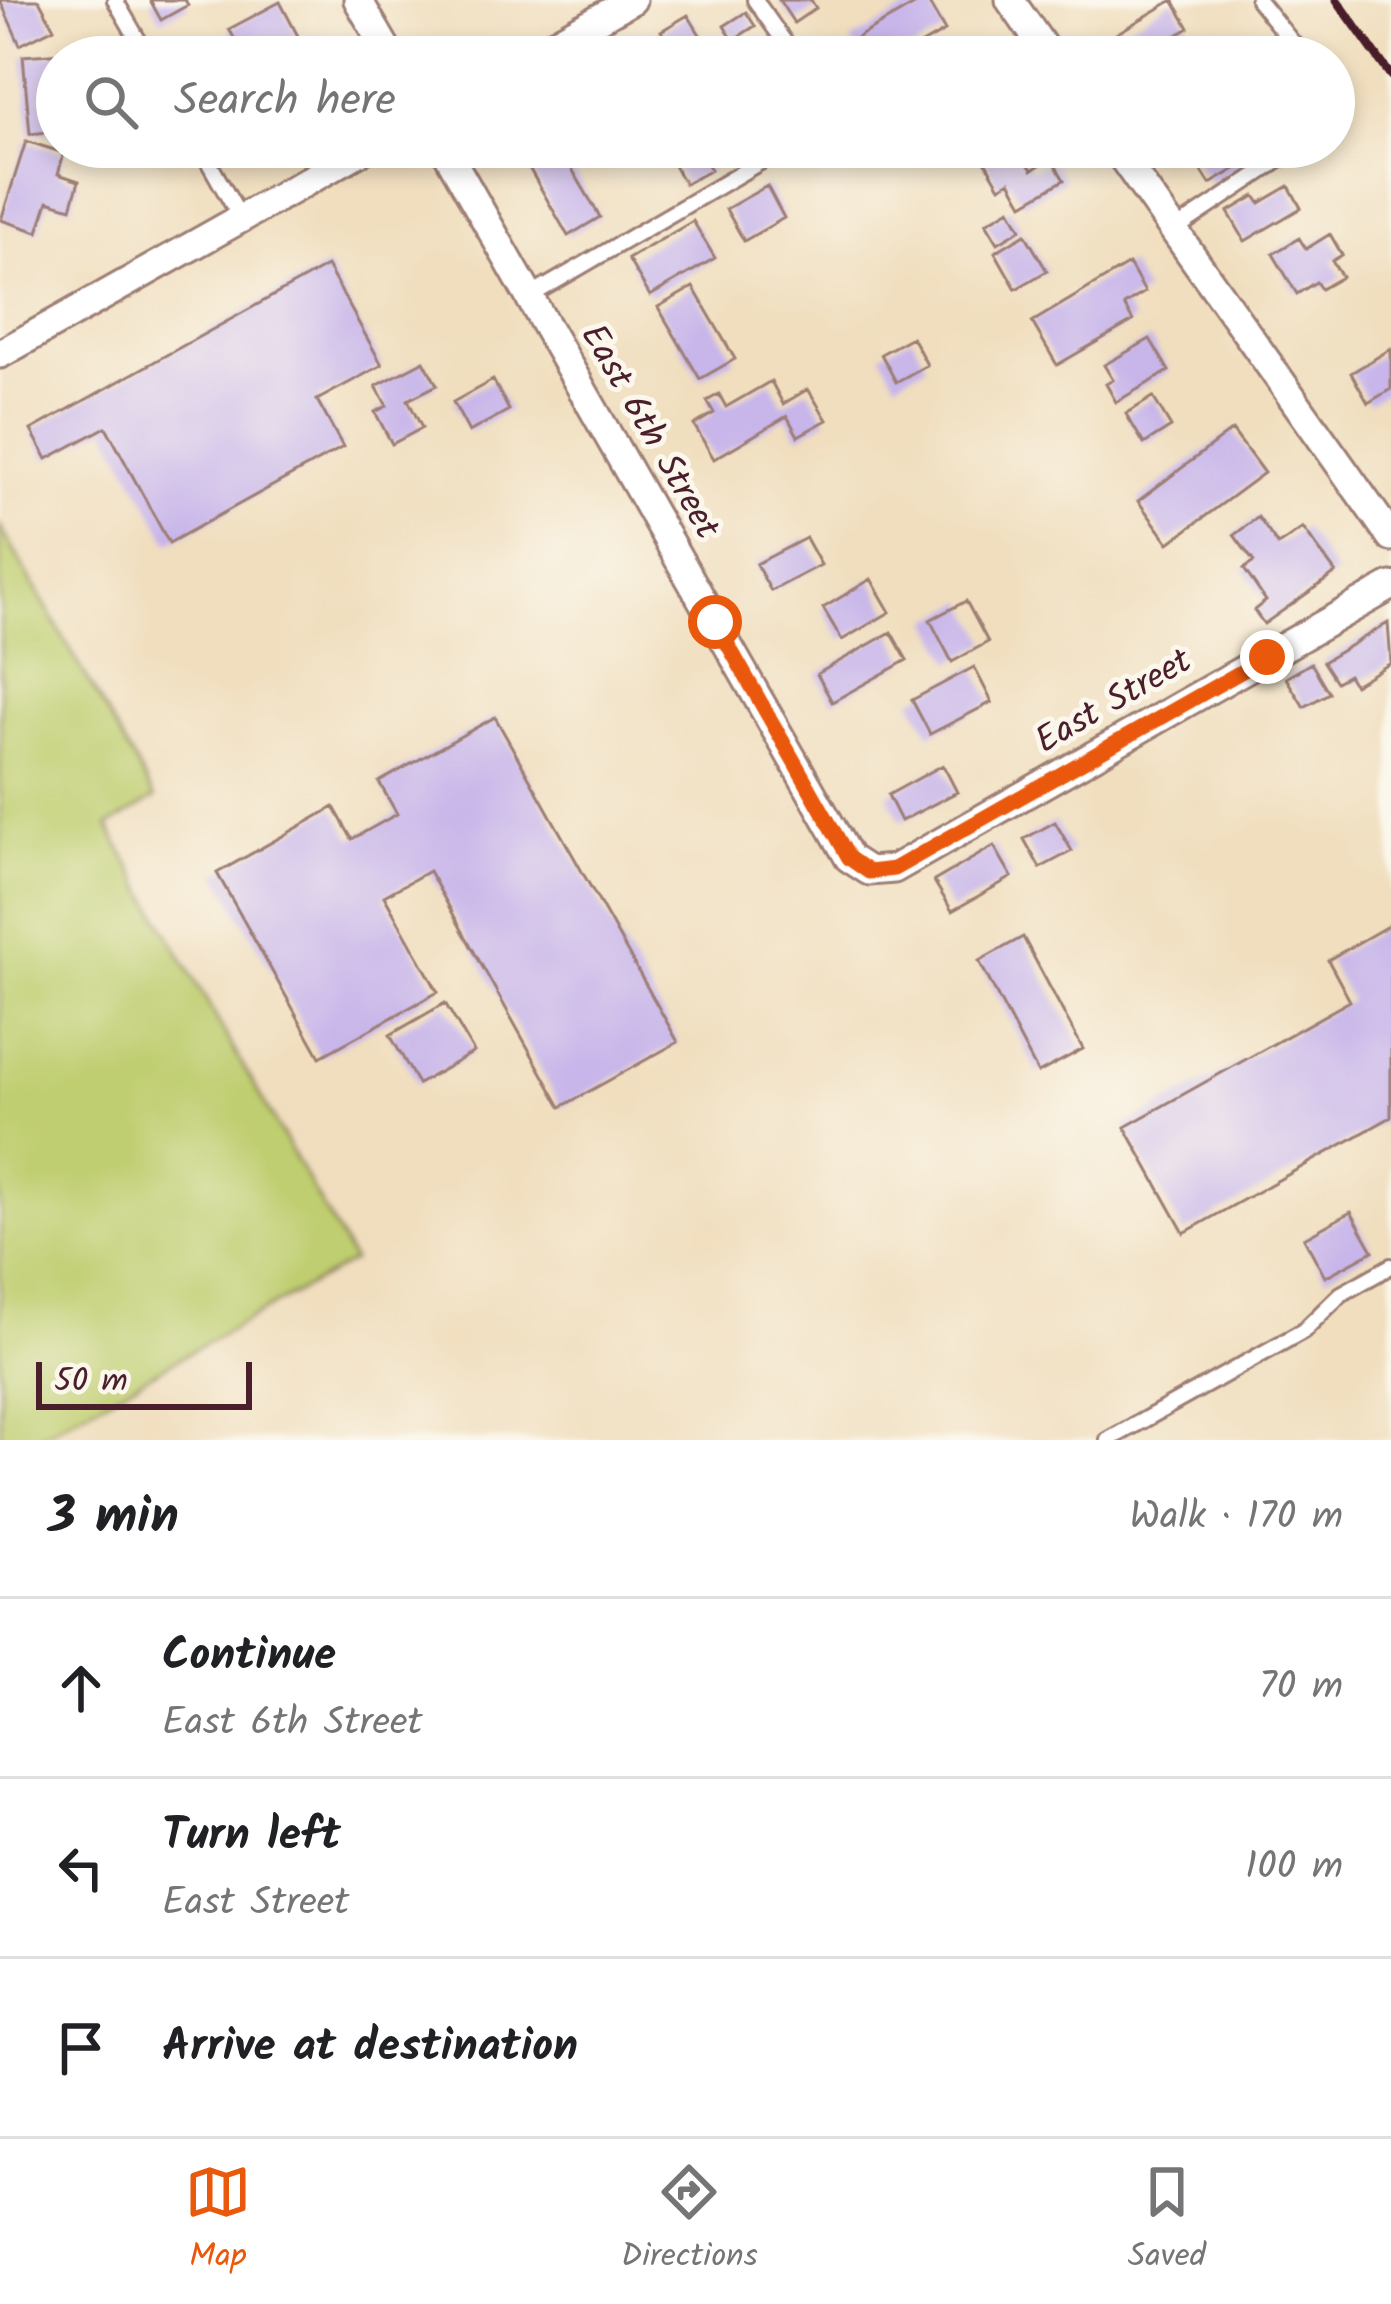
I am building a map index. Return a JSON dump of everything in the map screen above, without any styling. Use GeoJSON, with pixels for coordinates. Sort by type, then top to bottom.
{"type":"FeatureCollection","features":[{"type":"Feature","properties":{"kind":"street"},"geometry":{"type":"LineString","coordinates":[[358,0],[379,36]]}},
{"type":"Feature","properties":{"kind":"street"},"geometry":{"type":"LineString","coordinates":[[567,36],[632,0]]}},
{"type":"Feature","properties":{"kind":"street"},"geometry":{"type":"LineString","coordinates":[[1010,0],[1035,36]]}},
{"type":"Feature","properties":{"kind":"street"},"geometry":{"type":"LineString","coordinates":[[0,354],[331,168]]}},
{"type":"Feature","properties":{"kind":"street","name":"East 6th Street"},"geometry":{"type":"LineString","coordinates":[[456,168],[849,858],[869,872]]}},
{"type":"Feature","properties":{"kind":"street"},"geometry":{"type":"LineString","coordinates":[[1130,168],[1391,537]]}},
{"type":"Feature","properties":{"kind":"street","name":"East Street"},"geometry":{"type":"LineString","coordinates":[[869,872],[894,869],[1391,586]]}},
{"type":"Feature","properties":{"kind":"lane"},"geometry":{"type":"LineString","coordinates":[[115,0],[136,36]]}},
{"type":"Feature","properties":{"kind":"lane"},"geometry":{"type":"LineString","coordinates":[[755,0],[780,36]]}},
{"type":"Feature","properties":{"kind":"lane"},"geometry":{"type":"LineString","coordinates":[[1258,0],[1287,36]]}},
{"type":"Feature","properties":{"kind":"lane"},"geometry":{"type":"LineString","coordinates":[[212,168],[241,219]]}},
{"type":"Feature","properties":{"kind":"lane"},"geometry":{"type":"LineString","coordinates":[[530,296],[750,168]]}},
{"type":"Feature","properties":{"kind":"lane"},"geometry":{"type":"LineString","coordinates":[[1174,230],[1267,168]]}},
{"type":"Feature","properties":{"kind":"lane"},"geometry":{"type":"LineString","coordinates":[[1108,1440],[1303,1331],[1341,1294],[1391,1266]]}},
{"type":"Feature","properties":{"kind":"green space"},"geometry":{"type":"Polygon","coordinates":[[[0,526],[155,798],[108,826],[353,1261],[33,1440],[0,1440],[0,526]]]}},
{"type":"Feature","properties":{"kind":"building"},"geometry":{"type":"Polygon","coordinates":[[[0,0],[39,0],[54,28],[20,45],[0,0]]]}},
{"type":"Feature","properties":{"kind":"building"},"geometry":{"type":"Polygon","coordinates":[[[150,0],[185,0],[188,5],[161,20],[150,0]]]}},
{"type":"Feature","properties":{"kind":"building"},"geometry":{"type":"Polygon","coordinates":[[[779,0],[811,0],[816,8],[794,23],[779,0]]]}},
{"type":"Feature","properties":{"kind":"building"},"geometry":{"type":"Polygon","coordinates":[[[923,0],[945,31],[936,36],[860,36],[923,0]]]}},
{"type":"Feature","properties":{"kind":"building"},"geometry":{"type":"Polygon","coordinates":[[[1173,0],[1189,28],[1175,36],[1116,34],[1173,0]]]}},
{"type":"Feature","properties":{"kind":"building"},"geometry":{"type":"Polygon","coordinates":[[[280,2],[298,36],[233,36],[229,29],[280,2]]]}},
{"type":"Feature","properties":{"kind":"building"},"geometry":{"type":"Polygon","coordinates":[[[746,12],[755,26],[730,36],[724,26],[746,12]]]}},
{"type":"Feature","properties":{"kind":"building"},"geometry":{"type":"Polygon","coordinates":[[[688,15],[701,36],[664,36],[661,31],[688,15]]]}},
{"type":"Feature","properties":{"kind":"building"},"geometry":{"type":"Polygon","coordinates":[[[36,55],[36,133],[30,134],[23,56],[36,55]]]}},
{"type":"Feature","properties":{"kind":"building"},"geometry":{"type":"Polygon","coordinates":[[[26,141],[36,144],[36,168],[60,168],[58,174],[79,181],[71,208],[48,201],[38,232],[1,220],[26,141]]]}},
{"type":"Feature","properties":{"kind":"building"},"geometry":{"type":"Polygon","coordinates":[[[529,168],[571,168],[600,217],[568,236],[529,168]]]}},
{"type":"Feature","properties":{"kind":"building"},"geometry":{"type":"Polygon","coordinates":[[[675,168],[710,168],[711,170],[685,184],[675,168]]]}},
{"type":"Feature","properties":{"kind":"building"},"geometry":{"type":"Polygon","coordinates":[[[989,168],[1057,168],[1064,180],[1023,204],[1010,181],[1000,187],[989,168]]]}},
{"type":"Feature","properties":{"kind":"building"},"geometry":{"type":"Polygon","coordinates":[[[1200,168],[1237,168],[1210,184],[1200,168]]]}},
{"type":"Feature","properties":{"kind":"building"},"geometry":{"type":"Polygon","coordinates":[[[767,186],[784,218],[744,241],[726,209],[767,186]]]}},
{"type":"Feature","properties":{"kind":"building"},"geometry":{"type":"Polygon","coordinates":[[[1289,186],[1301,208],[1245,241],[1228,212],[1255,196],[1260,203],[1289,186]]]}},
{"type":"Feature","properties":{"kind":"building"},"geometry":{"type":"Polygon","coordinates":[[[1010,209],[1021,229],[998,243],[986,223],[1010,209]]]}},
{"type":"Feature","properties":{"kind":"building"},"geometry":{"type":"Polygon","coordinates":[[[693,221],[715,258],[650,296],[628,259],[693,221]]]}},
{"type":"Feature","properties":{"kind":"building"},"geometry":{"type":"Polygon","coordinates":[[[1025,234],[1047,271],[1016,289],[995,252],[1025,234]]]}},
{"type":"Feature","properties":{"kind":"building"},"geometry":{"type":"Polygon","coordinates":[[[1330,234],[1342,255],[1332,261],[1342,277],[1321,289],[1316,282],[1297,294],[1273,254],[1299,238],[1306,249],[1330,234]]]}},
{"type":"Feature","properties":{"kind":"building"},"geometry":{"type":"Polygon","coordinates":[[[1129,264],[1145,292],[1124,305],[1133,321],[1057,365],[1032,322],[1129,264]]]}},
{"type":"Feature","properties":{"kind":"building"},"geometry":{"type":"Polygon","coordinates":[[[327,266],[382,365],[317,400],[343,447],[169,543],[106,427],[47,459],[31,430],[327,266]]]}},
{"type":"Feature","properties":{"kind":"building"},"geometry":{"type":"Polygon","coordinates":[[[693,287],[735,359],[700,379],[658,307],[693,287]]]}},
{"type":"Feature","properties":{"kind":"building"},"geometry":{"type":"Polygon","coordinates":[[[912,337],[927,365],[896,382],[881,354],[912,337]]]}},
{"type":"Feature","properties":{"kind":"building"},"geometry":{"type":"Polygon","coordinates":[[[1150,339],[1169,371],[1116,402],[1106,384],[1113,380],[1104,365],[1150,339]]]}},
{"type":"Feature","properties":{"kind":"building"},"geometry":{"type":"Polygon","coordinates":[[[1391,349],[1391,389],[1368,403],[1351,373],[1391,349]]]}},
{"type":"Feature","properties":{"kind":"building"},"geometry":{"type":"Polygon","coordinates":[[[424,361],[437,385],[408,400],[422,428],[392,444],[375,412],[387,406],[376,386],[424,361]]]}},
{"type":"Feature","properties":{"kind":"building"},"geometry":{"type":"Polygon","coordinates":[[[493,380],[509,410],[469,432],[453,402],[493,380]]]}},
{"type":"Feature","properties":{"kind":"building"},"geometry":{"type":"Polygon","coordinates":[[[771,381],[783,404],[808,389],[827,420],[798,436],[787,416],[714,459],[694,425],[714,413],[707,401],[719,394],[726,407],[771,381]]]}},
{"type":"Feature","properties":{"kind":"building"},"geometry":{"type":"Polygon","coordinates":[[[1153,397],[1171,427],[1144,444],[1126,414],[1153,397]]]}},
{"type":"Feature","properties":{"kind":"building"},"geometry":{"type":"Polygon","coordinates":[[[1232,430],[1264,473],[1169,543],[1138,501],[1232,430]]]}},
{"type":"Feature","properties":{"kind":"building"},"geometry":{"type":"Polygon","coordinates":[[[1258,517],[1278,545],[1303,528],[1336,573],[1264,624],[1254,610],[1266,601],[1244,569],[1254,562],[1234,535],[1258,517]]]}},
{"type":"Feature","properties":{"kind":"building"},"geometry":{"type":"Polygon","coordinates":[[[806,538],[821,565],[771,591],[756,564],[806,538]]]}},
{"type":"Feature","properties":{"kind":"building"},"geometry":{"type":"Polygon","coordinates":[[[871,579],[890,612],[842,640],[823,608],[871,579]]]}},
{"type":"Feature","properties":{"kind":"building"},"geometry":{"type":"Polygon","coordinates":[[[966,601],[988,642],[952,662],[930,620],[966,601]]]}},
{"type":"Feature","properties":{"kind":"building"},"geometry":{"type":"Polygon","coordinates":[[[1388,623],[1391,663],[1354,685],[1348,675],[1336,682],[1323,662],[1388,623]]]}},
{"type":"Feature","properties":{"kind":"building"},"geometry":{"type":"Polygon","coordinates":[[[891,632],[907,660],[832,702],[817,674],[891,632]]]}},
{"type":"Feature","properties":{"kind":"building"},"geometry":{"type":"Polygon","coordinates":[[[1311,663],[1329,693],[1304,707],[1286,678],[1311,663]]]}},
{"type":"Feature","properties":{"kind":"building"},"geometry":{"type":"Polygon","coordinates":[[[974,667],[992,702],[930,734],[912,700],[974,667]]]}},
{"type":"Feature","properties":{"kind":"building"},"geometry":{"type":"Polygon","coordinates":[[[495,717],[678,1042],[561,1107],[429,871],[384,896],[438,992],[320,1057],[217,873],[334,807],[352,839],[397,814],[379,782],[495,717]]]}},
{"type":"Feature","properties":{"kind":"building"},"geometry":{"type":"Polygon","coordinates":[[[943,765],[957,792],[901,821],[888,795],[943,765]]]}},
{"type":"Feature","properties":{"kind":"building"},"geometry":{"type":"Polygon","coordinates":[[[1055,822],[1072,851],[1040,868],[1024,839],[1055,822]]]}},
{"type":"Feature","properties":{"kind":"building"},"geometry":{"type":"Polygon","coordinates":[[[994,846],[1012,877],[952,911],[934,881],[994,846]]]}},
{"type":"Feature","properties":{"kind":"building"},"geometry":{"type":"Polygon","coordinates":[[[1391,924],[1391,1117],[1184,1233],[1125,1127],[1350,1001],[1328,960],[1391,924]]]}},
{"type":"Feature","properties":{"kind":"building"},"geometry":{"type":"Polygon","coordinates":[[[1023,937],[1083,1049],[1038,1073],[979,961],[1023,937]]]}},
{"type":"Feature","properties":{"kind":"building"},"geometry":{"type":"Polygon","coordinates":[[[445,1003],[474,1052],[418,1084],[390,1035],[445,1003]]]}},
{"type":"Feature","properties":{"kind":"building"},"geometry":{"type":"Polygon","coordinates":[[[1351,1212],[1373,1251],[1325,1277],[1304,1238],[1351,1212]]]}},
{"type":"Feature","properties":{"kind":"railway"},"geometry":{"type":"LineString","coordinates":[[1337,0],[1391,76]]}},
{"type":"Feature","properties":{"kind":"route"},"geometry":{"type":"LineString","coordinates":[[715,622],[849,858],[869,872],[894,869],[1267,657]]}}]}
